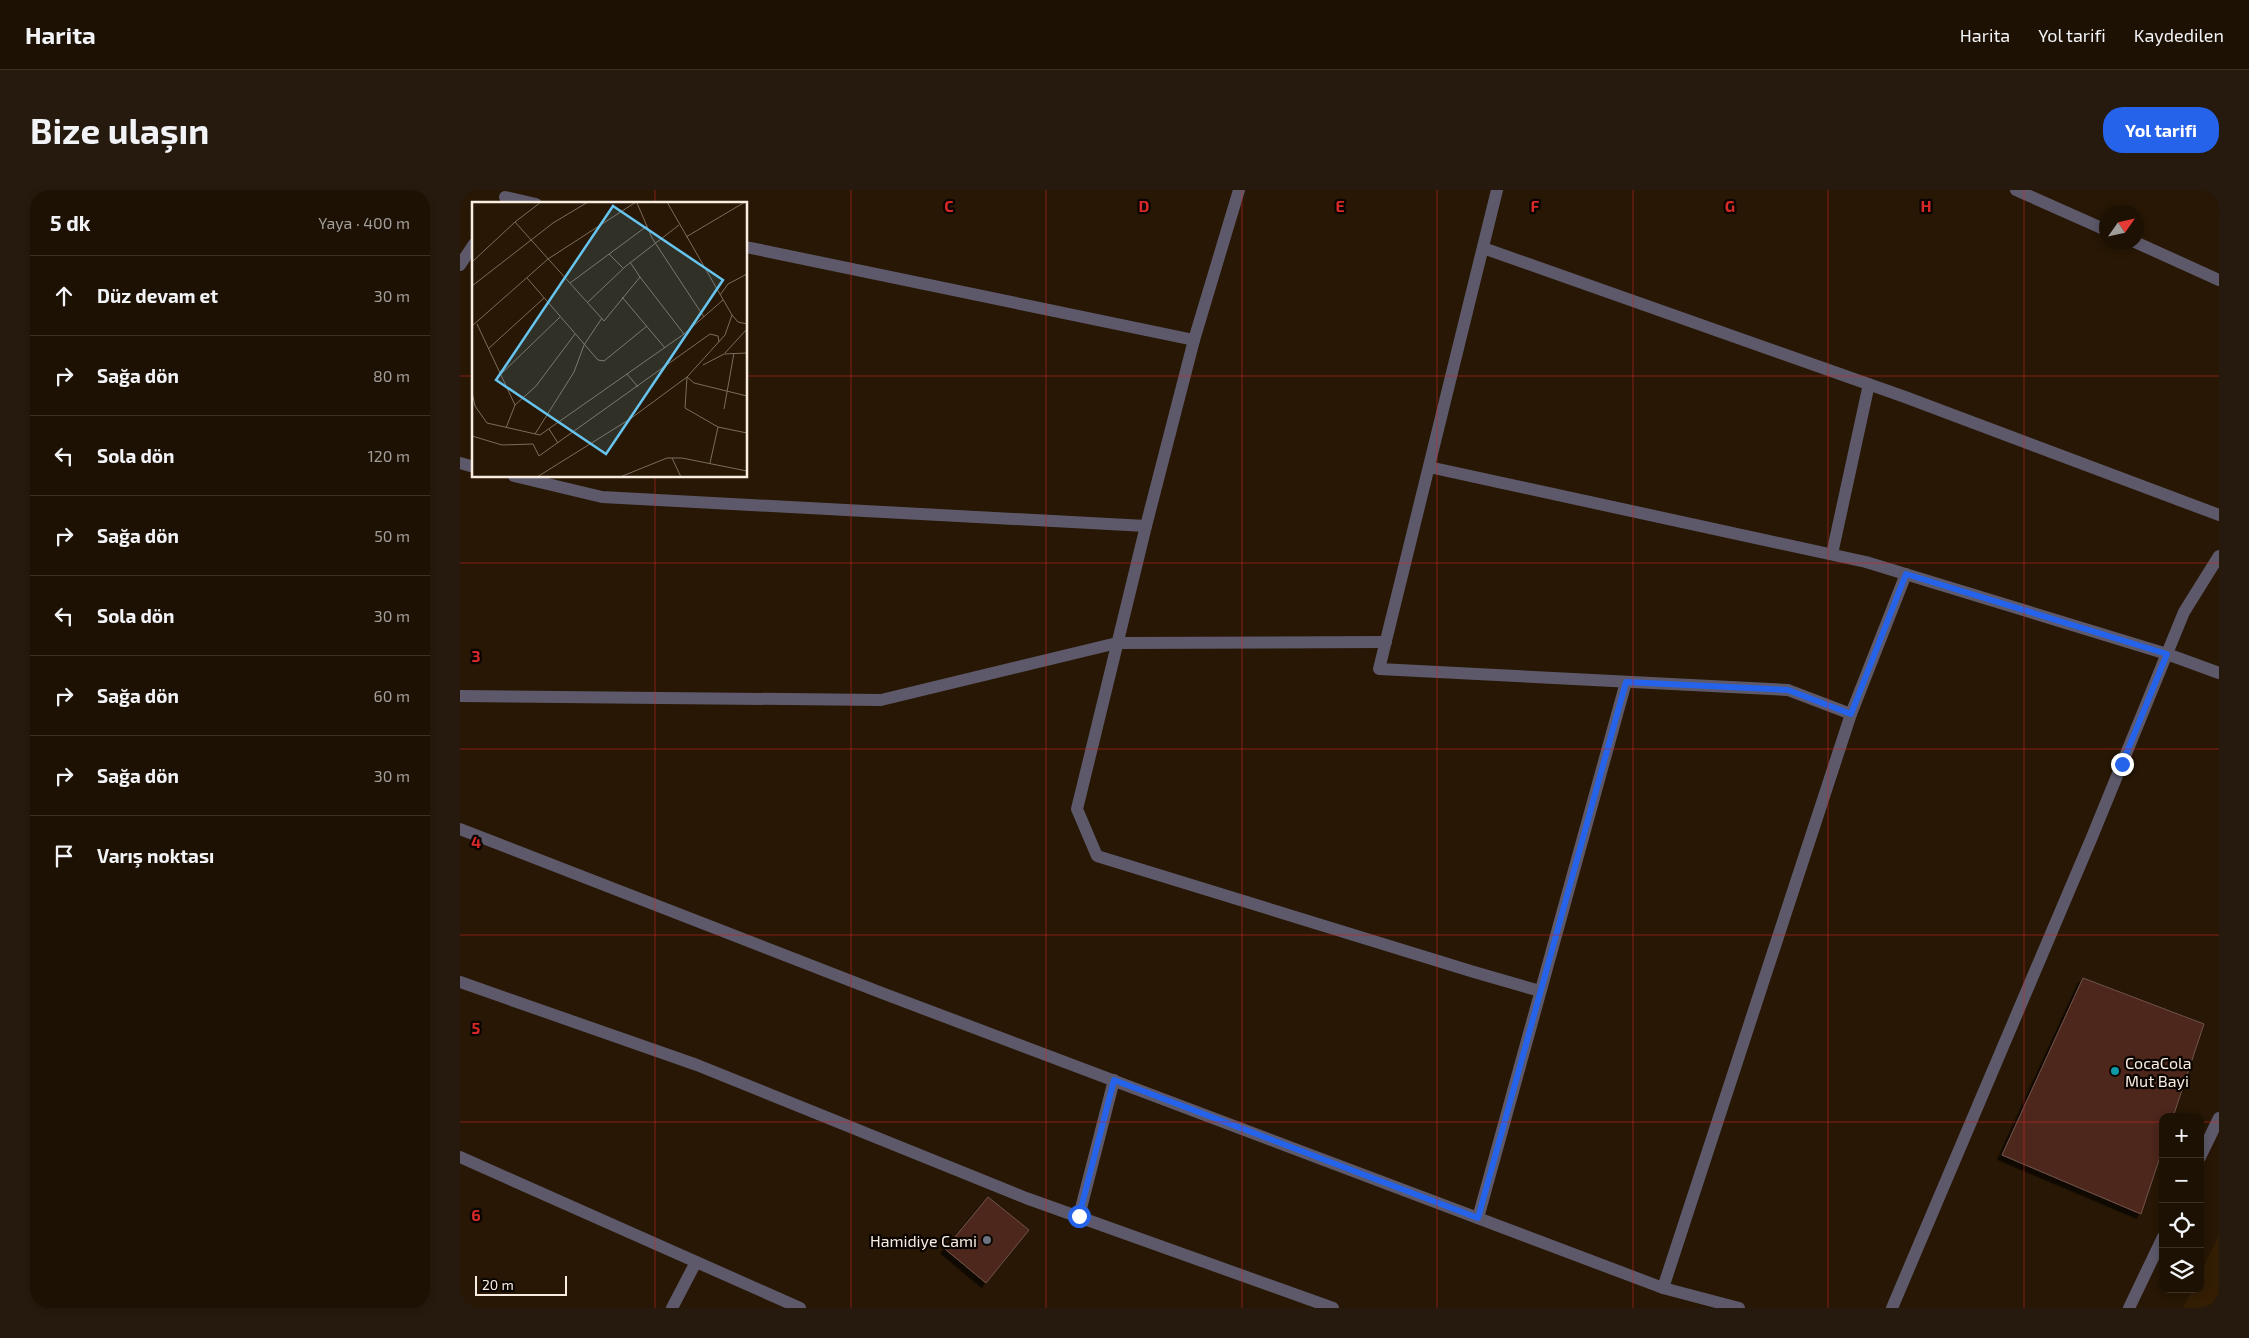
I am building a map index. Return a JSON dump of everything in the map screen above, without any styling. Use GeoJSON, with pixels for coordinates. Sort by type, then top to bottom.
{"type":"FeatureCollection","features":[{"type":"Feature","properties":{"kind":"street"},"geometry":{"type":"LineString","coordinates":[[1239,190],[1194,340],[1146,526],[1077,809],[1096,856],[1540,991]]}},
{"type":"Feature","properties":{"kind":"street"},"geometry":{"type":"LineString","coordinates":[[1497,190],[1379,669],[1788,690],[1851,714]]}},
{"type":"Feature","properties":{"kind":"street"},"geometry":{"type":"LineString","coordinates":[[2016,190],[2099,227]]}},
{"type":"Feature","properties":{"kind":"street"},"geometry":{"type":"LineString","coordinates":[[505,197],[527,202]]}},
{"type":"Feature","properties":{"kind":"street"},"geometry":{"type":"LineString","coordinates":[[2144,246],[2219,280]]}},
{"type":"Feature","properties":{"kind":"street"},"geometry":{"type":"LineString","coordinates":[[460,265],[472,247]]}},
{"type":"Feature","properties":{"kind":"street"},"geometry":{"type":"LineString","coordinates":[[748,247],[1194,340]]}},
{"type":"Feature","properties":{"kind":"street"},"geometry":{"type":"LineString","coordinates":[[1483,248],[1869,384],[2219,515]]}},
{"type":"Feature","properties":{"kind":"street"},"geometry":{"type":"LineString","coordinates":[[1832,554],[1869,384]]}},
{"type":"Feature","properties":{"kind":"street"},"geometry":{"type":"LineString","coordinates":[[1429,467],[1866,562],[2167,654],[2219,673]]}},
{"type":"Feature","properties":{"kind":"street"},"geometry":{"type":"LineString","coordinates":[[522,478],[602,497],[1146,526]]}},
{"type":"Feature","properties":{"kind":"street"},"geometry":{"type":"LineString","coordinates":[[1892,1308],[2184,612],[2219,556]]}},
{"type":"Feature","properties":{"kind":"street"},"geometry":{"type":"LineString","coordinates":[[1663,1288],[1851,714],[1906,574]]}},
{"type":"Feature","properties":{"kind":"street"},"geometry":{"type":"LineString","coordinates":[[460,696],[881,700],[1117,643],[1386,642]]}},
{"type":"Feature","properties":{"kind":"street"},"geometry":{"type":"LineString","coordinates":[[1478,1218],[1626,682]]}},
{"type":"Feature","properties":{"kind":"street"},"geometry":{"type":"LineString","coordinates":[[460,829],[1663,1288],[1739,1308]]}},
{"type":"Feature","properties":{"kind":"street"},"geometry":{"type":"LineString","coordinates":[[460,982],[697,1066],[1026,1198],[1333,1308]]}},
{"type":"Feature","properties":{"kind":"street"},"geometry":{"type":"LineString","coordinates":[[1079,1216],[1114,1080]]}},
{"type":"Feature","properties":{"kind":"street"},"geometry":{"type":"LineString","coordinates":[[2204,1150],[2219,1118]]}},
{"type":"Feature","properties":{"kind":"street"},"geometry":{"type":"LineString","coordinates":[[460,1157],[800,1308]]}},
{"type":"Feature","properties":{"kind":"street"},"geometry":{"type":"LineString","coordinates":[[2129,1308],[2159,1245]]}},
{"type":"Feature","properties":{"kind":"street"},"geometry":{"type":"LineString","coordinates":[[672,1308],[696,1262]]}},
{"type":"Feature","properties":{"kind":"shaded area"},"geometry":{"type":"Polygon","coordinates":[[[2219,1235],[2219,1308],[2183,1308],[2191,1293],[2204,1293],[2204,1266],[2219,1235]]]}},
{"type":"Feature","properties":{"kind":"building","name":"CocaCola Mut Bayi"},"geometry":{"type":"Polygon","coordinates":[[[2083,978],[2204,1024],[2174,1113],[2159,1113],[2159,1160],[2141,1214],[2002,1155],[2083,978]]]}},
{"type":"Feature","properties":{"kind":"building","name":"Hamidiye Cami"},"geometry":{"type":"Polygon","coordinates":[[[988,1197],[1029,1230],[986,1283],[945,1249],[988,1197]]]}},
{"type":"Feature","properties":{"kind":"place","name":"CocaCola Mut Bayi"},"geometry":{"type":"Point","coordinates":[2115,1071]}},
{"type":"Feature","properties":{"kind":"place","name":"Hamidiye Cami"},"geometry":{"type":"Point","coordinates":[987,1240]}},
{"type":"Feature","properties":{"kind":"route"},"geometry":{"type":"LineString","coordinates":[[1079,1216],[1114,1080],[1478,1218],[1626,682],[1788,690],[1851,714],[1906,574],[2167,654],[2122,764]]}}]}
